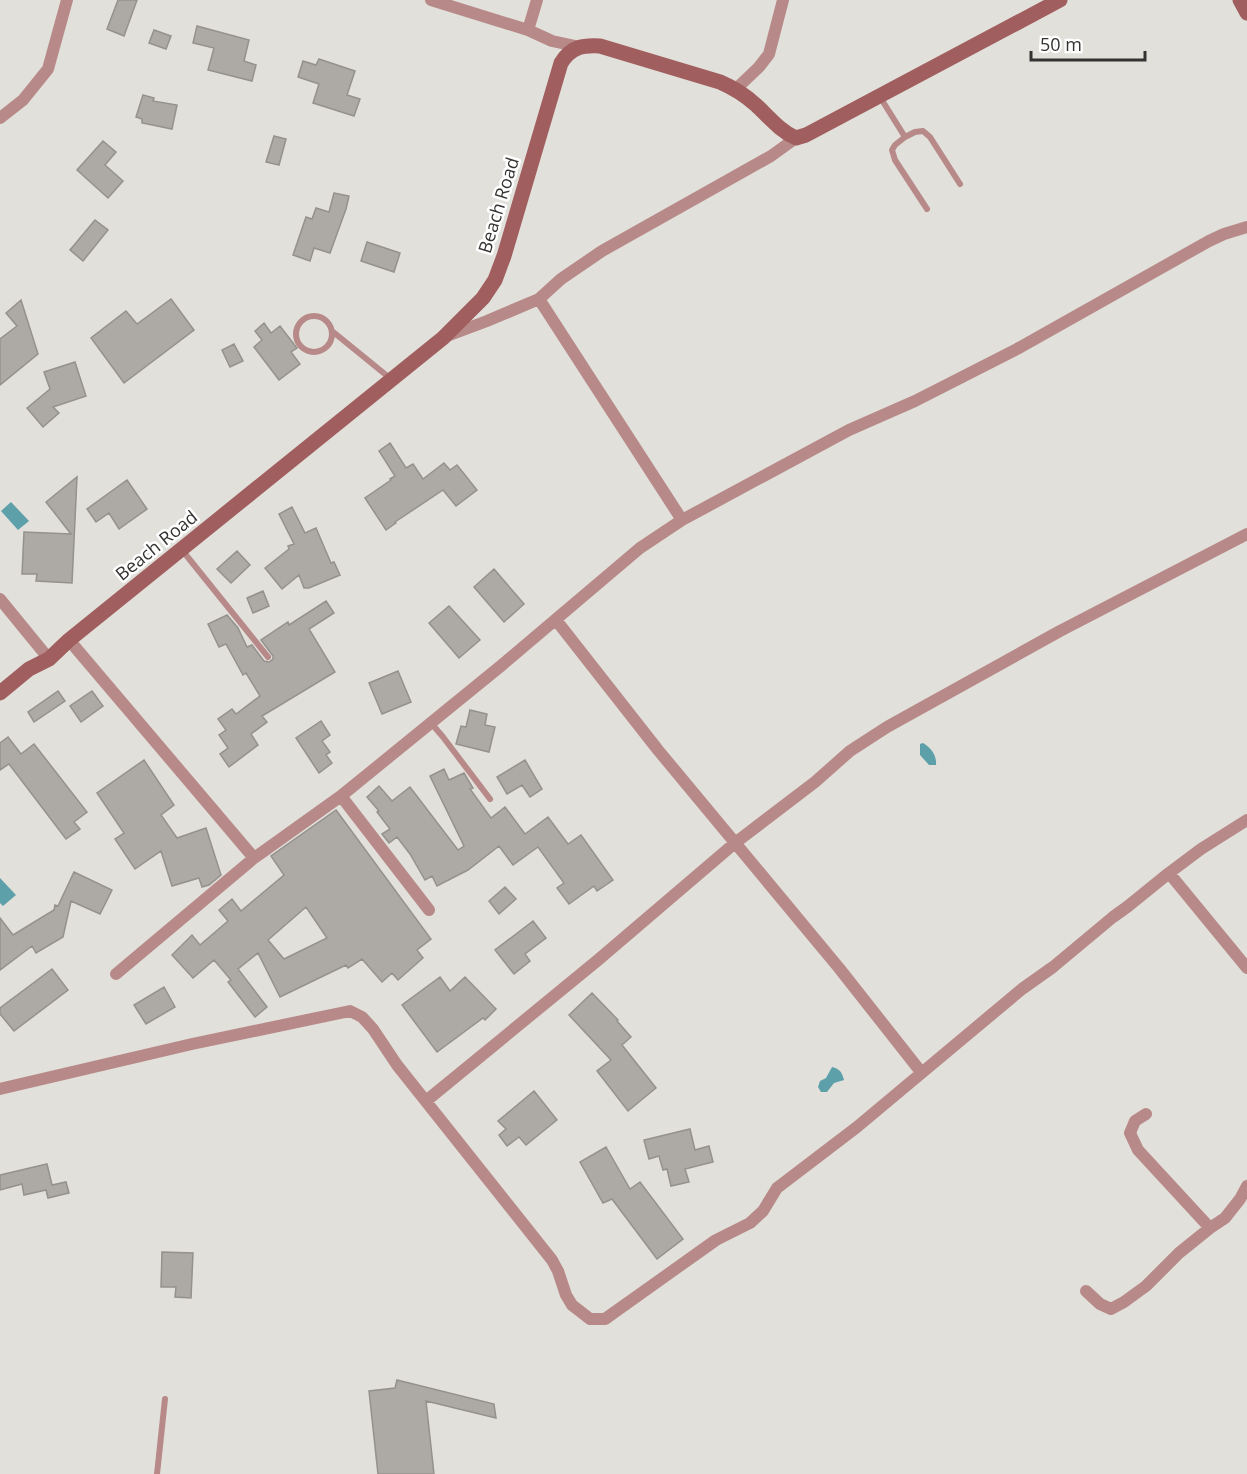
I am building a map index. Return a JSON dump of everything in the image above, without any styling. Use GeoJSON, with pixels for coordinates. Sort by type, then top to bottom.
{"type":"FeatureCollection","features":[{"type":"Feature","properties":{"kind":"main road"},"geometry":{"type":"LineString","coordinates":[[580,47],[600,46],[720,82],[736,89],[785,134],[796,138],[806,135],[1060,0]]}},
{"type":"Feature","properties":{"kind":"main road"},"geometry":{"type":"LineString","coordinates":[[1240,0],[1247,13]]}},
{"type":"Feature","properties":{"kind":"main road","name":"Beach Road"},"geometry":{"type":"LineString","coordinates":[[0,693],[29,669],[49,659],[69,640],[443,338],[483,298],[495,280],[507,245],[561,63],[571,51],[580,47]]}},
{"type":"Feature","properties":{"kind":"street"},"geometry":{"type":"LineString","coordinates":[[0,118],[23,100],[48,69],[67,0]]}},
{"type":"Feature","properties":{"kind":"street"},"geometry":{"type":"LineString","coordinates":[[431,0],[528,30],[552,41],[580,47]]}},
{"type":"Feature","properties":{"kind":"street"},"geometry":{"type":"LineString","coordinates":[[528,30],[537,0]]}},
{"type":"Feature","properties":{"kind":"street"},"geometry":{"type":"LineString","coordinates":[[736,89],[769,54],[783,0]]}},
{"type":"Feature","properties":{"kind":"street"},"geometry":{"type":"LineString","coordinates":[[443,338],[539,298],[561,279],[603,250],[771,156],[796,138]]}},
{"type":"Feature","properties":{"kind":"street"},"geometry":{"type":"LineString","coordinates":[[116,974],[254,858],[341,796],[640,548],[682,520],[849,430],[915,401],[1017,349],[1209,241],[1247,227]]}},
{"type":"Feature","properties":{"kind":"street"},"geometry":{"type":"LineString","coordinates":[[539,298],[682,520]]}},
{"type":"Feature","properties":{"kind":"street"},"geometry":{"type":"LineString","coordinates":[[426,1101],[598,960],[735,843],[815,782],[849,752],[887,727],[1060,631],[1247,534]]}},
{"type":"Feature","properties":{"kind":"street"},"geometry":{"type":"LineString","coordinates":[[0,599],[49,659]]}},
{"type":"Feature","properties":{"kind":"street"},"geometry":{"type":"LineString","coordinates":[[556,620],[658,750],[839,968],[921,1072]]}},
{"type":"Feature","properties":{"kind":"street"},"geometry":{"type":"LineString","coordinates":[[69,640],[254,858]]}},
{"type":"Feature","properties":{"kind":"street"},"geometry":{"type":"LineString","coordinates":[[341,796],[429,910]]}},
{"type":"Feature","properties":{"kind":"street"},"geometry":{"type":"LineString","coordinates":[[0,1089],[192,1044],[350,1011],[362,1017],[373,1029],[397,1065],[552,1260],[566,1296],[572,1305],[590,1319],[605,1318],[716,1240],[750,1224],[763,1211],[777,1188],[857,1128],[921,1072],[1113,916],[1201,849],[1247,820]]}},
{"type":"Feature","properties":{"kind":"street"},"geometry":{"type":"LineString","coordinates":[[1169,873],[1247,968]]}},
{"type":"Feature","properties":{"kind":"street"},"geometry":{"type":"LineString","coordinates":[[1146,1114],[1135,1121],[1130,1133],[1138,1150],[1210,1228]]}},
{"type":"Feature","properties":{"kind":"street"},"geometry":{"type":"LineString","coordinates":[[1086,1291],[1100,1304],[1111,1309],[1124,1302],[1146,1286],[1179,1252],[1225,1218],[1247,1186]]}},
{"type":"Feature","properties":{"kind":"lane"},"geometry":{"type":"LineString","coordinates":[[879,96],[905,137]]}},
{"type":"Feature","properties":{"kind":"lane"},"geometry":{"type":"LineString","coordinates":[[927,209],[895,160],[892,150],[895,144],[915,132],[923,131],[930,137],[960,184]]}},
{"type":"Feature","properties":{"kind":"lane"},"geometry":{"type":"LineString","coordinates":[[332,331],[331,341],[317,352],[308,351],[300,346],[296,337],[297,328],[303,320],[311,316],[321,317],[332,331],[391,380]]}},
{"type":"Feature","properties":{"kind":"lane"},"geometry":{"type":"LineString","coordinates":[[182,549],[268,657]]}},
{"type":"Feature","properties":{"kind":"lane"},"geometry":{"type":"LineString","coordinates":[[430,723],[490,799]]}},
{"type":"Feature","properties":{"kind":"lane"},"geometry":{"type":"LineString","coordinates":[[157,1474],[165,1399]]}},
{"type":"Feature","properties":{"kind":"water"},"geometry":{"type":"Polygon","coordinates":[[[11,502],[29,521],[18,530],[1,511],[11,502]]]}},
{"type":"Feature","properties":{"kind":"water"},"geometry":{"type":"Polygon","coordinates":[[[923,743],[933,752],[936,765],[929,765],[920,755],[920,744],[923,743]]]}},
{"type":"Feature","properties":{"kind":"water"},"geometry":{"type":"Polygon","coordinates":[[[0,878],[16,895],[3,906],[0,903],[0,878]]]}},
{"type":"Feature","properties":{"kind":"water"},"geometry":{"type":"Polygon","coordinates":[[[832,1067],[840,1071],[844,1080],[834,1083],[827,1092],[821,1092],[818,1087],[820,1081],[826,1078],[832,1067]]]}},
{"type":"Feature","properties":{"kind":"building"},"geometry":{"type":"Polygon","coordinates":[[[118,0],[137,0],[124,36],[107,29],[118,0]]]}},
{"type":"Feature","properties":{"kind":"building"},"geometry":{"type":"Polygon","coordinates":[[[197,26],[249,40],[244,61],[256,65],[252,81],[208,70],[214,48],[193,43],[197,26]]]}},
{"type":"Feature","properties":{"kind":"building"},"geometry":{"type":"Polygon","coordinates":[[[154,30],[171,36],[166,49],[149,43],[154,30]]]}},
{"type":"Feature","properties":{"kind":"building"},"geometry":{"type":"Polygon","coordinates":[[[319,59],[355,71],[347,95],[360,99],[354,116],[313,103],[319,84],[298,77],[303,61],[316,65],[319,59]]]}},
{"type":"Feature","properties":{"kind":"building"},"geometry":{"type":"Polygon","coordinates":[[[143,95],[154,98],[153,101],[177,105],[172,129],[142,123],[142,119],[136,117],[143,95]]]}},
{"type":"Feature","properties":{"kind":"building"},"geometry":{"type":"Polygon","coordinates":[[[274,136],[286,139],[279,165],[266,162],[274,136]]]}},
{"type":"Feature","properties":{"kind":"building"},"geometry":{"type":"Polygon","coordinates":[[[103,141],[116,152],[105,165],[123,181],[108,198],[77,170],[103,141]]]}},
{"type":"Feature","properties":{"kind":"building"},"geometry":{"type":"Polygon","coordinates":[[[334,193],[349,196],[330,253],[314,248],[310,261],[293,255],[306,217],[312,219],[316,208],[329,212],[334,193]]]}},
{"type":"Feature","properties":{"kind":"building"},"geometry":{"type":"Polygon","coordinates":[[[95,220],[108,230],[83,261],[70,250],[95,220]]]}},
{"type":"Feature","properties":{"kind":"building"},"geometry":{"type":"Polygon","coordinates":[[[367,242],[400,253],[394,272],[361,261],[367,242]]]}},
{"type":"Feature","properties":{"kind":"building"},"geometry":{"type":"Polygon","coordinates":[[[171,299],[194,330],[124,383],[91,338],[126,311],[137,324],[171,299]]]}},
{"type":"Feature","properties":{"kind":"building"},"geometry":{"type":"Polygon","coordinates":[[[21,300],[38,354],[0,385],[0,339],[17,326],[6,313],[21,300]]]}},
{"type":"Feature","properties":{"kind":"building"},"geometry":{"type":"Polygon","coordinates":[[[264,323],[271,333],[280,326],[297,348],[291,352],[300,364],[279,380],[254,347],[262,340],[255,331],[264,323]]]}},
{"type":"Feature","properties":{"kind":"building"},"geometry":{"type":"Polygon","coordinates":[[[234,344],[243,361],[230,367],[222,350],[234,344]]]}},
{"type":"Feature","properties":{"kind":"building"},"geometry":{"type":"Polygon","coordinates":[[[75,362],[86,396],[53,407],[59,413],[43,427],[27,408],[50,389],[44,372],[75,362]]]}},
{"type":"Feature","properties":{"kind":"building"},"geometry":{"type":"Polygon","coordinates":[[[390,443],[406,468],[413,464],[423,479],[444,463],[450,470],[457,465],[477,490],[456,506],[443,490],[386,530],[365,498],[395,476],[379,451],[390,443]]]}},
{"type":"Feature","properties":{"kind":"building"},"geometry":{"type":"Polygon","coordinates":[[[77,477],[72,583],[36,581],[37,574],[22,574],[24,532],[71,534],[46,502],[77,477]]]}},
{"type":"Feature","properties":{"kind":"building"},"geometry":{"type":"Polygon","coordinates":[[[127,480],[147,509],[119,529],[109,513],[96,522],[87,509],[127,480]]]}},
{"type":"Feature","properties":{"kind":"building"},"geometry":{"type":"Polygon","coordinates":[[[292,507],[305,533],[316,528],[331,563],[334,562],[340,575],[304,588],[299,575],[282,589],[265,568],[289,549],[288,546],[294,544],[279,514],[292,507]]]}},
{"type":"Feature","properties":{"kind":"building"},"geometry":{"type":"Polygon","coordinates":[[[237,551],[250,565],[231,583],[217,569],[237,551]]]}},
{"type":"Feature","properties":{"kind":"building"},"geometry":{"type":"Polygon","coordinates":[[[494,569],[524,604],[504,622],[474,587],[494,569]]]}},
{"type":"Feature","properties":{"kind":"building"},"geometry":{"type":"Polygon","coordinates":[[[263,591],[269,606],[253,613],[247,598],[263,591]]]}},
{"type":"Feature","properties":{"kind":"building"},"geometry":{"type":"Polygon","coordinates":[[[326,601],[334,613],[309,629],[335,672],[262,716],[267,722],[251,734],[258,745],[229,767],[220,754],[228,748],[219,735],[226,730],[218,719],[232,709],[236,714],[260,696],[246,673],[243,675],[226,644],[219,647],[208,624],[227,615],[238,628],[247,647],[252,645],[264,661],[269,662],[273,656],[261,640],[326,601]]]}},
{"type":"Feature","properties":{"kind":"building"},"geometry":{"type":"Polygon","coordinates":[[[449,606],[480,640],[459,658],[429,623],[449,606]]]}},
{"type":"Feature","properties":{"kind":"building"},"geometry":{"type":"Polygon","coordinates":[[[398,671],[411,702],[382,714],[369,683],[398,671]]]}},
{"type":"Feature","properties":{"kind":"building"},"geometry":{"type":"Polygon","coordinates":[[[58,691],[65,701],[34,722],[28,712],[58,691]]]}},
{"type":"Feature","properties":{"kind":"building"},"geometry":{"type":"Polygon","coordinates":[[[92,691],[103,706],[81,722],[70,706],[92,691]]]}},
{"type":"Feature","properties":{"kind":"building"},"geometry":{"type":"Polygon","coordinates":[[[470,710],[487,714],[485,725],[495,727],[489,752],[456,744],[461,726],[466,727],[470,710]]]}},
{"type":"Feature","properties":{"kind":"building"},"geometry":{"type":"Polygon","coordinates":[[[321,721],[330,735],[322,741],[330,752],[326,755],[332,763],[319,773],[296,738],[321,721]]]}},
{"type":"Feature","properties":{"kind":"building"},"geometry":{"type":"Polygon","coordinates":[[[8,737],[21,754],[34,744],[87,812],[74,822],[80,829],[66,839],[9,764],[0,770],[0,743],[8,737]]]}},
{"type":"Feature","properties":{"kind":"building"},"geometry":{"type":"Polygon","coordinates":[[[144,760],[174,805],[161,815],[177,838],[206,828],[221,875],[209,885],[202,887],[199,878],[172,886],[161,851],[135,869],[115,839],[124,833],[97,793],[144,760]]]}},
{"type":"Feature","properties":{"kind":"building"},"geometry":{"type":"Polygon","coordinates":[[[525,760],[542,789],[530,797],[522,785],[507,794],[497,777],[525,760]]]}},
{"type":"Feature","properties":{"kind":"building"},"geometry":{"type":"Polygon","coordinates":[[[444,769],[449,780],[464,773],[473,788],[470,789],[491,818],[505,807],[525,834],[548,817],[568,844],[581,835],[613,880],[597,891],[594,886],[569,904],[557,888],[564,883],[538,847],[513,865],[499,846],[468,870],[437,886],[432,876],[425,880],[397,837],[389,843],[382,834],[390,829],[367,797],[379,786],[392,801],[410,787],[458,850],[464,846],[430,776],[444,769]]]}},
{"type":"Feature","properties":{"kind":"building"},"geometry":{"type":"Polygon","coordinates":[[[336,810],[431,939],[417,950],[423,958],[398,980],[392,973],[382,982],[362,959],[348,968],[346,965],[280,997],[258,953],[238,969],[267,1007],[255,1017],[228,982],[231,980],[214,960],[193,978],[172,955],[192,935],[200,945],[228,921],[219,910],[232,899],[241,911],[284,875],[271,856],[336,810]],[[306,907],[268,940],[284,959],[327,938],[306,907]]]}},
{"type":"Feature","properties":{"kind":"building"},"geometry":{"type":"Polygon","coordinates":[[[74,872],[112,890],[100,914],[71,901],[63,937],[36,953],[32,946],[0,970],[0,918],[13,935],[54,910],[74,872]]]}},
{"type":"Feature","properties":{"kind":"building"},"geometry":{"type":"Polygon","coordinates":[[[505,887],[516,899],[499,914],[489,901],[505,887]]]}},
{"type":"Feature","properties":{"kind":"building"},"geometry":{"type":"Polygon","coordinates":[[[533,921],[546,938],[525,954],[530,961],[514,974],[495,950],[533,921]]]}},
{"type":"Feature","properties":{"kind":"building"},"geometry":{"type":"Polygon","coordinates":[[[52,969],[68,990],[14,1031],[0,1014],[0,1008],[52,969]]]}},
{"type":"Feature","properties":{"kind":"building"},"geometry":{"type":"Polygon","coordinates":[[[440,977],[450,991],[465,977],[496,1009],[485,1020],[483,1018],[437,1052],[402,1005],[440,977]]]}},
{"type":"Feature","properties":{"kind":"building"},"geometry":{"type":"Polygon","coordinates":[[[164,987],[175,1007],[146,1024],[134,1005],[164,987]]]}},
{"type":"Feature","properties":{"kind":"building"},"geometry":{"type":"Polygon","coordinates":[[[592,993],[631,1037],[622,1045],[656,1088],[628,1111],[597,1071],[611,1060],[569,1015],[592,993]]]}},
{"type":"Feature","properties":{"kind":"building"},"geometry":{"type":"Polygon","coordinates":[[[534,1091],[557,1120],[526,1145],[519,1137],[507,1146],[499,1135],[506,1129],[498,1121],[534,1091]]]}},
{"type":"Feature","properties":{"kind":"building"},"geometry":{"type":"Polygon","coordinates":[[[690,1129],[695,1150],[709,1146],[713,1162],[685,1169],[689,1182],[671,1186],[667,1169],[663,1170],[659,1156],[649,1159],[644,1140],[690,1129]]]}},
{"type":"Feature","properties":{"kind":"building"},"geometry":{"type":"Polygon","coordinates":[[[606,1147],[630,1189],[640,1182],[683,1239],[657,1259],[612,1199],[603,1203],[580,1162],[606,1147]]]}},
{"type":"Feature","properties":{"kind":"building"},"geometry":{"type":"Polygon","coordinates":[[[47,1164],[52,1185],[66,1182],[69,1193],[48,1198],[46,1190],[24,1195],[22,1184],[0,1190],[0,1175],[47,1164]]]}},
{"type":"Feature","properties":{"kind":"building"},"geometry":{"type":"Polygon","coordinates":[[[162,1252],[193,1253],[191,1298],[175,1297],[176,1287],[161,1287],[162,1252]]]}},
{"type":"Feature","properties":{"kind":"building"},"geometry":{"type":"Polygon","coordinates":[[[397,1380],[494,1404],[496,1418],[426,1401],[434,1474],[378,1474],[369,1391],[395,1388],[397,1380]]]}}]}
